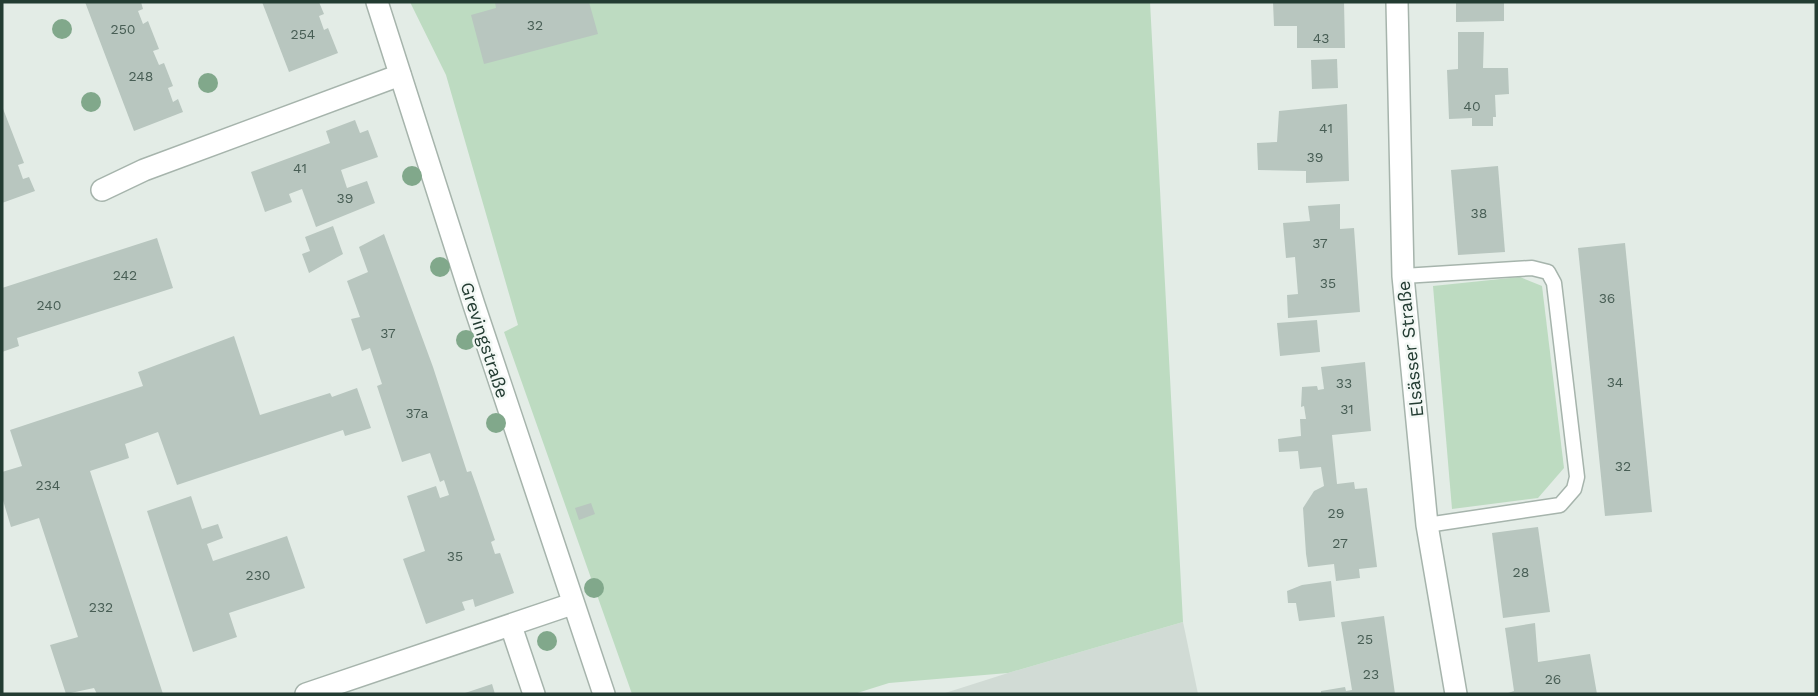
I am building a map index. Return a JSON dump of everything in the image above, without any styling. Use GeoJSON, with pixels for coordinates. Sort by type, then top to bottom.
{"type":"FeatureCollection","features":[{"type":"Feature","properties":{"kind":"street","name":"Grevingstraße"},"geometry":{"type":"LineString","coordinates":[[377,2],[393,43],[400,75],[572,604],[604,694]]}},
{"type":"Feature","properties":{"kind":"street","name":"Elsässer Straße"},"geometry":{"type":"LineString","coordinates":[[1398,2],[1403,276],[1427,525],[1456,694]]}},
{"type":"Feature","properties":{"kind":"street"},"geometry":{"type":"LineString","coordinates":[[102,190],[156,165],[400,75]]}},
{"type":"Feature","properties":{"kind":"street"},"geometry":{"type":"LineString","coordinates":[[306,694],[572,604]]}},
{"type":"Feature","properties":{"kind":"street"},"geometry":{"type":"LineString","coordinates":[[511,625],[534,694]]}},
{"type":"Feature","properties":{"kind":"lane"},"geometry":{"type":"LineString","coordinates":[[1403,276],[1532,268],[1548,272],[1554,283],[1577,477],[1574,489],[1560,505],[1427,525]]}},
{"type":"Feature","properties":{"kind":"shaded area"},"geometry":{"type":"Polygon","coordinates":[[[1183,622],[1198,694],[942,694],[1008,673],[1183,622]]]}},
{"type":"Feature","properties":{"kind":"green space"},"geometry":{"type":"Polygon","coordinates":[[[410,2],[1150,2],[1183,622],[1008,673],[889,683],[854,694],[632,694],[504,332],[518,325],[446,75],[410,2]]]}},
{"type":"Feature","properties":{"kind":"green space"},"geometry":{"type":"Polygon","coordinates":[[[1520,277],[1542,286],[1564,468],[1538,498],[1452,509],[1433,286],[1520,277]]]}},
{"type":"Feature","properties":{"kind":"building"},"geometry":{"type":"Polygon","coordinates":[[[85,2],[141,2],[143,9],[138,11],[143,24],[148,21],[159,49],[153,51],[159,65],[164,63],[173,86],[168,88],[173,102],[178,99],[183,112],[134,131],[85,2]]]}},
{"type":"Feature","properties":{"kind":"building"},"geometry":{"type":"Polygon","coordinates":[[[262,2],[319,2],[324,14],[319,16],[324,30],[328,28],[338,53],[289,72],[262,2]]]}},
{"type":"Feature","properties":{"kind":"building"},"geometry":{"type":"Polygon","coordinates":[[[495,2],[589,2],[598,34],[484,64],[471,15],[496,8],[495,2]]]}},
{"type":"Feature","properties":{"kind":"building"},"geometry":{"type":"Polygon","coordinates":[[[1273,2],[1344,2],[1345,48],[1297,48],[1297,26],[1274,26],[1273,2]]]}},
{"type":"Feature","properties":{"kind":"building"},"geometry":{"type":"Polygon","coordinates":[[[1456,2],[1504,2],[1504,21],[1456,22],[1456,2]]]}},
{"type":"Feature","properties":{"kind":"building"},"geometry":{"type":"Polygon","coordinates":[[[1458,32],[1484,32],[1483,68],[1508,68],[1509,94],[1495,95],[1496,117],[1493,117],[1493,126],[1472,126],[1472,118],[1449,119],[1447,70],[1458,69],[1458,32]]]}},
{"type":"Feature","properties":{"kind":"building"},"geometry":{"type":"Polygon","coordinates":[[[1337,59],[1338,88],[1312,89],[1311,60],[1337,59]]]}},
{"type":"Feature","properties":{"kind":"building"},"geometry":{"type":"Polygon","coordinates":[[[1347,104],[1349,181],[1306,183],[1306,171],[1258,170],[1257,143],[1277,142],[1279,111],[1347,104]]]}},
{"type":"Feature","properties":{"kind":"building"},"geometry":{"type":"Polygon","coordinates":[[[2,106],[24,163],[18,165],[23,179],[29,177],[35,191],[2,203],[2,106]]]}},
{"type":"Feature","properties":{"kind":"building"},"geometry":{"type":"Polygon","coordinates":[[[355,120],[360,133],[368,130],[378,157],[341,170],[347,188],[367,181],[375,203],[316,227],[302,189],[289,194],[292,202],[265,212],[251,172],[330,143],[326,131],[355,120]]]}},
{"type":"Feature","properties":{"kind":"building"},"geometry":{"type":"Polygon","coordinates":[[[1498,166],[1505,252],[1458,255],[1451,170],[1498,166]]]}},
{"type":"Feature","properties":{"kind":"building"},"geometry":{"type":"Polygon","coordinates":[[[1340,204],[1340,229],[1354,228],[1360,312],[1288,318],[1287,295],[1298,294],[1295,257],[1286,258],[1283,223],[1310,221],[1308,206],[1340,204]]]}},
{"type":"Feature","properties":{"kind":"building"},"geometry":{"type":"Polygon","coordinates":[[[333,226],[343,254],[309,273],[302,254],[310,251],[305,237],[333,226]]]}},
{"type":"Feature","properties":{"kind":"building"},"geometry":{"type":"Polygon","coordinates":[[[384,234],[433,367],[467,472],[471,471],[476,485],[495,540],[491,542],[495,554],[500,553],[514,593],[475,607],[473,599],[462,602],[465,610],[426,624],[403,559],[425,551],[407,496],[436,486],[440,498],[449,495],[444,480],[440,482],[430,453],[402,462],[377,386],[382,384],[370,348],[362,351],[351,319],[360,317],[347,281],[368,272],[359,247],[384,234]]]}},
{"type":"Feature","properties":{"kind":"building"},"geometry":{"type":"Polygon","coordinates":[[[157,238],[173,288],[17,338],[19,346],[2,352],[2,288],[157,238]]]}},
{"type":"Feature","properties":{"kind":"building"},"geometry":{"type":"Polygon","coordinates":[[[1625,243],[1652,512],[1605,516],[1578,248],[1625,243]]]}},
{"type":"Feature","properties":{"kind":"building"},"geometry":{"type":"Polygon","coordinates":[[[1317,320],[1320,352],[1280,356],[1277,323],[1317,320]]]}},
{"type":"Feature","properties":{"kind":"building"},"geometry":{"type":"Polygon","coordinates":[[[234,336],[260,415],[330,393],[332,397],[357,388],[371,428],[345,436],[343,430],[177,485],[158,432],[125,444],[129,458],[90,471],[163,694],[97,694],[94,688],[66,694],[50,645],[78,637],[39,518],[11,527],[2,497],[2,472],[22,466],[10,430],[143,386],[138,372],[234,336]]]}},
{"type":"Feature","properties":{"kind":"building"},"geometry":{"type":"Polygon","coordinates":[[[1365,362],[1371,431],[1332,435],[1337,484],[1354,482],[1355,489],[1367,488],[1377,567],[1359,569],[1360,578],[1336,581],[1334,564],[1308,567],[1306,554],[1303,508],[1314,491],[1324,486],[1321,467],[1300,469],[1298,451],[1279,452],[1278,439],[1301,436],[1300,419],[1306,419],[1304,406],[1301,407],[1302,387],[1317,386],[1318,390],[1324,389],[1321,367],[1365,362]]]}},
{"type":"Feature","properties":{"kind":"building"},"geometry":{"type":"Polygon","coordinates":[[[191,496],[202,529],[218,524],[223,538],[207,544],[213,561],[287,536],[305,588],[229,613],[237,637],[193,652],[147,511],[191,496]]]}},
{"type":"Feature","properties":{"kind":"building"},"geometry":{"type":"Polygon","coordinates":[[[591,503],[595,514],[579,520],[575,508],[591,503]]]}},
{"type":"Feature","properties":{"kind":"building"},"geometry":{"type":"Polygon","coordinates":[[[1538,527],[1550,612],[1503,618],[1492,533],[1538,527]]]}},
{"type":"Feature","properties":{"kind":"building"},"geometry":{"type":"Polygon","coordinates":[[[1331,581],[1335,617],[1299,621],[1296,603],[1288,603],[1287,591],[1302,585],[1331,581]]]}},
{"type":"Feature","properties":{"kind":"building"},"geometry":{"type":"Polygon","coordinates":[[[1384,616],[1395,694],[1321,694],[1321,691],[1345,687],[1346,691],[1352,690],[1341,622],[1384,616]]]}},
{"type":"Feature","properties":{"kind":"building"},"geometry":{"type":"Polygon","coordinates":[[[1535,623],[1538,662],[1590,654],[1597,694],[1505,694],[1514,691],[1505,628],[1535,623]]]}},
{"type":"Feature","properties":{"kind":"building"},"geometry":{"type":"Polygon","coordinates":[[[492,684],[495,694],[462,694],[492,684]]]}}]}
